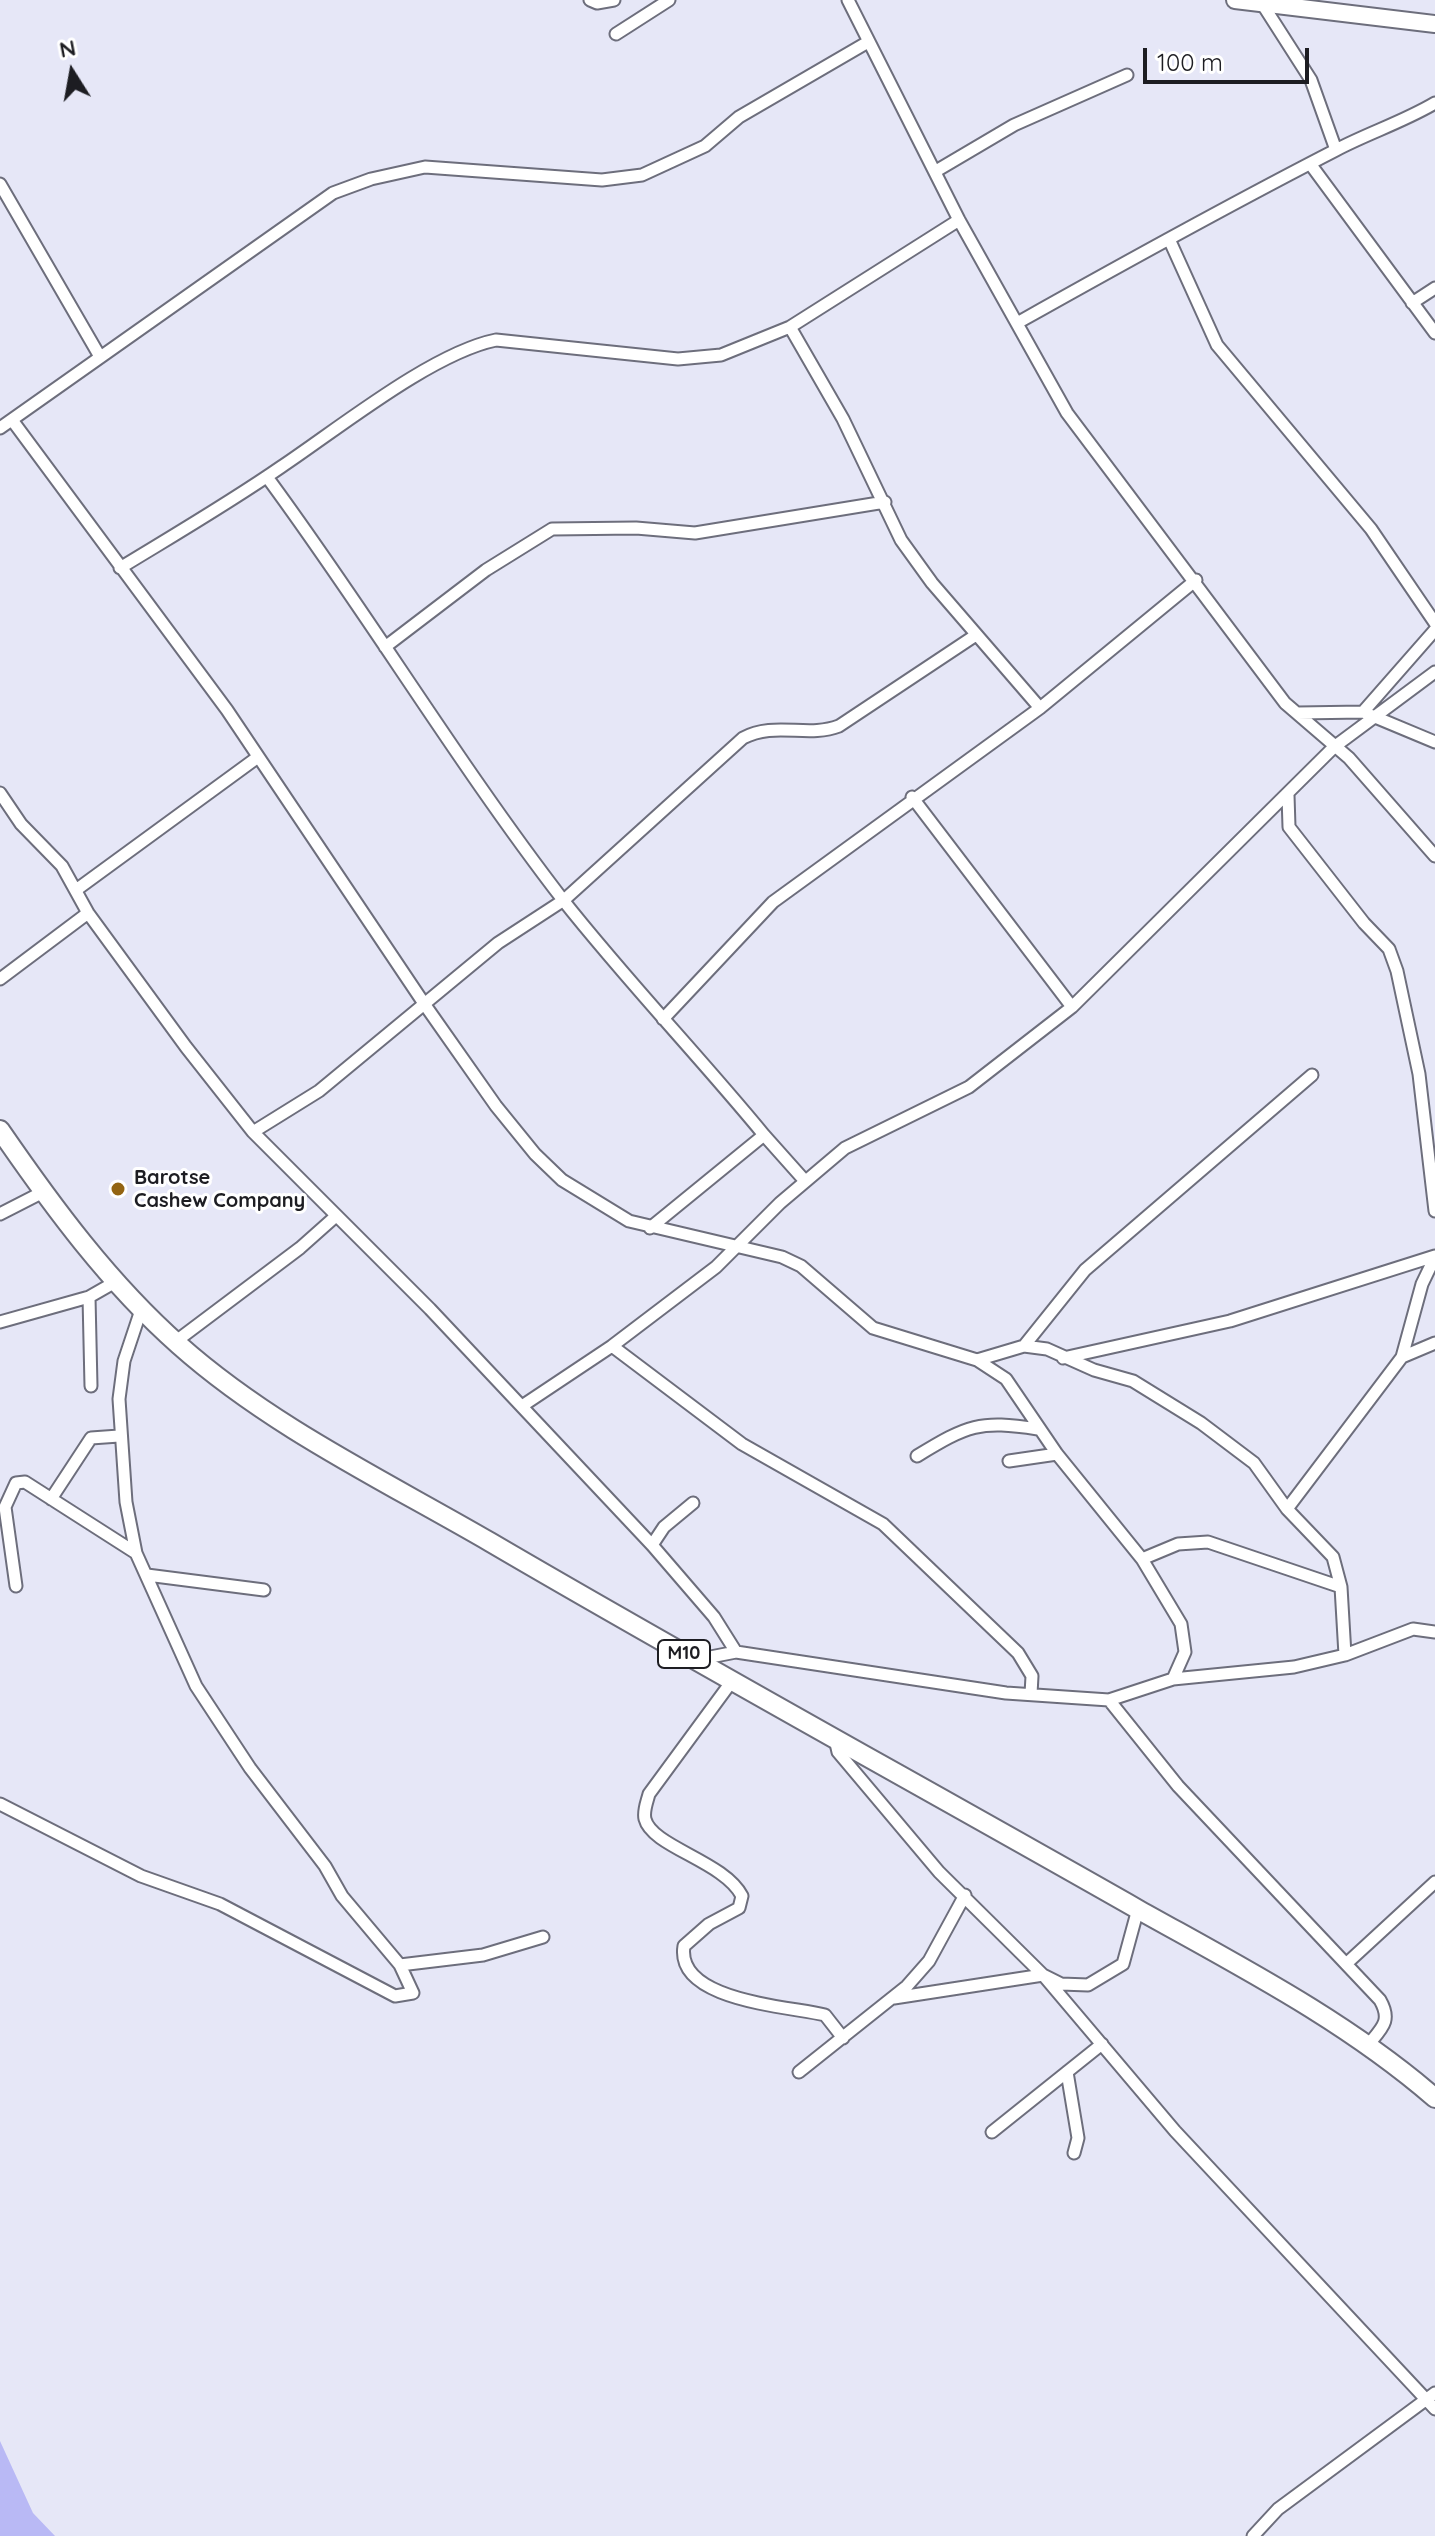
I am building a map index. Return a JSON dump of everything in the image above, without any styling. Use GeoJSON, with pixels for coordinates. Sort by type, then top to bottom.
{"type":"FeatureCollection","features":[{"type":"Feature","properties":{"kind":"main road"},"geometry":{"type":"LineString","coordinates":[[1235,0],[1435,24]]}},
{"type":"Feature","properties":{"kind":"main road","name":"M10"},"geometry":{"type":"LineString","coordinates":[[0,1130],[80,1241],[175,1342],[275,1416],[695,1660],[1273,1984],[1368,2045],[1435,2098]]}},
{"type":"Feature","properties":{"kind":"street"},"geometry":{"type":"LineString","coordinates":[[590,0],[597,3],[614,0]]}},
{"type":"Feature","properties":{"kind":"street"},"geometry":{"type":"LineString","coordinates":[[616,34],[669,0]]}},
{"type":"Feature","properties":{"kind":"street"},"geometry":{"type":"LineString","coordinates":[[848,0],[959,220],[1019,322],[1067,413],[1196,580],[1285,703],[1349,758],[1435,856]]}},
{"type":"Feature","properties":{"kind":"street"},"geometry":{"type":"LineString","coordinates":[[1263,5],[1311,80],[1336,150]]}},
{"type":"Feature","properties":{"kind":"street"},"geometry":{"type":"LineString","coordinates":[[0,428],[99,355],[333,193],[371,179],[425,167],[602,180],[642,175],[705,146],[739,117],[868,42]]}},
{"type":"Feature","properties":{"kind":"street"},"geometry":{"type":"LineString","coordinates":[[936,171],[1014,125],[1127,75]]}},
{"type":"Feature","properties":{"kind":"street"},"geometry":{"type":"LineString","coordinates":[[1019,322],[1336,150],[1405,121],[1435,103]]}},
{"type":"Feature","properties":{"kind":"street"},"geometry":{"type":"LineString","coordinates":[[1311,165],[1435,333]]}},
{"type":"Feature","properties":{"kind":"street"},"geometry":{"type":"LineString","coordinates":[[0,184],[99,355]]}},
{"type":"Feature","properties":{"kind":"street"},"geometry":{"type":"LineString","coordinates":[[120,568],[267,477],[427,369],[475,344],[496,340],[678,359],[721,355],[790,327],[959,220]]}},
{"type":"Feature","properties":{"kind":"street"},"geometry":{"type":"LineString","coordinates":[[1169,239],[1217,345],[1371,529],[1435,623]]}},
{"type":"Feature","properties":{"kind":"street"},"geometry":{"type":"LineString","coordinates":[[1412,303],[1435,288]]}},
{"type":"Feature","properties":{"kind":"street"},"geometry":{"type":"LineString","coordinates":[[790,327],[843,419],[901,540],[976,635],[1040,708]]}},
{"type":"Feature","properties":{"kind":"street"},"geometry":{"type":"LineString","coordinates":[[12,420],[258,757],[425,1005],[496,1106],[535,1154],[562,1180],[629,1221],[782,1257],[801,1266],[873,1328],[977,1360],[1006,1379],[1038,1429],[1142,1559],[1181,1624],[1185,1652],[1173,1679]]}},
{"type":"Feature","properties":{"kind":"street"},"geometry":{"type":"LineString","coordinates":[[267,477],[337,571],[385,647],[564,900],[805,1181]]}},
{"type":"Feature","properties":{"kind":"street"},"geometry":{"type":"LineString","coordinates":[[385,647],[486,570],[552,529],[636,528],[695,533],[885,502]]}},
{"type":"Feature","properties":{"kind":"street"},"geometry":{"type":"LineString","coordinates":[[663,1019],[773,902],[912,797],[1040,708],[1196,580]]}},
{"type":"Feature","properties":{"kind":"street"},"geometry":{"type":"LineString","coordinates":[[1363,712],[1435,630]]}},
{"type":"Feature","properties":{"kind":"street"},"geometry":{"type":"LineString","coordinates":[[253,1132],[319,1091],[498,943],[564,900],[743,738],[764,731],[817,731],[839,726],[976,635]]}},
{"type":"Feature","properties":{"kind":"street"},"geometry":{"type":"LineString","coordinates":[[522,1406],[612,1346],[716,1267],[805,1181],[860,1139],[913,1117],[969,1087],[1072,1007],[1334,747],[1435,672]]}},
{"type":"Feature","properties":{"kind":"street"},"geometry":{"type":"LineString","coordinates":[[1298,713],[1363,712],[1435,742]]}},
{"type":"Feature","properties":{"kind":"street"},"geometry":{"type":"LineString","coordinates":[[76,890],[258,757]]}},
{"type":"Feature","properties":{"kind":"street"},"geometry":{"type":"LineString","coordinates":[[0,793],[21,824],[62,866],[88,913],[253,1132],[522,1406],[652,1545],[714,1617],[736,1652]]}},
{"type":"Feature","properties":{"kind":"street"},"geometry":{"type":"LineString","coordinates":[[1288,795],[1289,827],[1364,923],[1379,937],[1393,960],[1419,1074],[1435,1211]]}},
{"type":"Feature","properties":{"kind":"street"},"geometry":{"type":"LineString","coordinates":[[912,797],[1072,1007]]}},
{"type":"Feature","properties":{"kind":"street"},"geometry":{"type":"LineString","coordinates":[[0,979],[88,913]]}},
{"type":"Feature","properties":{"kind":"street"},"geometry":{"type":"LineString","coordinates":[[1024,1346],[1085,1270],[1312,1075]]}},
{"type":"Feature","properties":{"kind":"street"},"geometry":{"type":"LineString","coordinates":[[650,1228],[764,1135]]}},
{"type":"Feature","properties":{"kind":"street"},"geometry":{"type":"LineString","coordinates":[[0,1214],[43,1192]]}},
{"type":"Feature","properties":{"kind":"street"},"geometry":{"type":"LineString","coordinates":[[175,1342],[300,1248],[336,1216]]}},
{"type":"Feature","properties":{"kind":"street"},"geometry":{"type":"LineString","coordinates":[[1063,1358],[1230,1321],[1435,1256]]}},
{"type":"Feature","properties":{"kind":"street"},"geometry":{"type":"LineString","coordinates":[[1287,1509],[1402,1357],[1422,1284],[1435,1256]]}},
{"type":"Feature","properties":{"kind":"street"},"geometry":{"type":"LineString","coordinates":[[0,1322],[89,1297],[117,1281]]}},
{"type":"Feature","properties":{"kind":"street"},"geometry":{"type":"LineString","coordinates":[[89,1297],[91,1386]]}},
{"type":"Feature","properties":{"kind":"street"},"geometry":{"type":"LineString","coordinates":[[0,1804],[141,1876],[220,1904],[395,1996],[413,1993],[400,1965],[342,1896],[325,1866],[250,1768],[196,1686],[136,1553],[126,1502],[119,1436],[124,1361],[142,1307]]}},
{"type":"Feature","properties":{"kind":"street"},"geometry":{"type":"LineString","coordinates":[[1402,1357],[1435,1343]]}},
{"type":"Feature","properties":{"kind":"street"},"geometry":{"type":"LineString","coordinates":[[612,1346],[742,1444],[883,1524],[1018,1653],[1032,1676],[1031,1694]]}},
{"type":"Feature","properties":{"kind":"street"},"geometry":{"type":"LineString","coordinates":[[977,1360],[1024,1346],[1047,1349],[1063,1358],[1150,1388],[1254,1463],[1287,1509],[1333,1557],[1341,1587],[1345,1655]]}},
{"type":"Feature","properties":{"kind":"street"},"geometry":{"type":"LineString","coordinates":[[917,1456],[970,1425],[999,1423],[1038,1429]]}},
{"type":"Feature","properties":{"kind":"street"},"geometry":{"type":"LineString","coordinates":[[51,1499],[91,1438],[119,1436]]}},
{"type":"Feature","properties":{"kind":"street"},"geometry":{"type":"LineString","coordinates":[[1009,1461],[1057,1454]]}},
{"type":"Feature","properties":{"kind":"street"},"geometry":{"type":"LineString","coordinates":[[16,1586],[5,1507],[10,1488],[25,1482],[136,1553]]}},
{"type":"Feature","properties":{"kind":"street"},"geometry":{"type":"LineString","coordinates":[[652,1545],[664,1527],[693,1503]]}},
{"type":"Feature","properties":{"kind":"street"},"geometry":{"type":"LineString","coordinates":[[1142,1559],[1178,1544],[1208,1542],[1341,1587]]}},
{"type":"Feature","properties":{"kind":"street"},"geometry":{"type":"LineString","coordinates":[[147,1575],[264,1590]]}},
{"type":"Feature","properties":{"kind":"street"},"geometry":{"type":"LineString","coordinates":[[695,1660],[736,1652],[1031,1694],[1109,1700],[1173,1679],[1294,1667],[1345,1655],[1413,1629],[1435,1632]]}},
{"type":"Feature","properties":{"kind":"street"},"geometry":{"type":"LineString","coordinates":[[732,1681],[649,1794],[645,1808],[644,1816],[653,1832],[731,1878],[742,1896],[739,1908],[709,1924],[684,1946],[685,1968],[692,1977],[731,1997],[825,2015],[843,2038]]}},
{"type":"Feature","properties":{"kind":"street"},"geometry":{"type":"LineString","coordinates":[[1109,1700],[1178,1786],[1346,1964],[1388,2014],[1386,2023],[1368,2045]]}},
{"type":"Feature","properties":{"kind":"street"},"geometry":{"type":"LineString","coordinates":[[835,1738],[838,1752],[939,1872],[1043,1975],[1207,2166],[1432,2400],[1278,2509],[1253,2536]]}},
{"type":"Feature","properties":{"kind":"street"},"geometry":{"type":"LineString","coordinates":[[1346,1964],[1435,1882]]}},
{"type":"Feature","properties":{"kind":"street"},"geometry":{"type":"LineString","coordinates":[[799,2072],[894,1998],[929,1961],[965,1895]]}},
{"type":"Feature","properties":{"kind":"street"},"geometry":{"type":"LineString","coordinates":[[894,1998],[1043,1975],[1073,1986],[1097,1982],[1123,1964],[1138,1909]]}},
{"type":"Feature","properties":{"kind":"street"},"geometry":{"type":"LineString","coordinates":[[400,1965],[483,1955],[543,1937]]}},
{"type":"Feature","properties":{"kind":"street"},"geometry":{"type":"LineString","coordinates":[[992,2132],[1102,2044]]}},
{"type":"Feature","properties":{"kind":"street"},"geometry":{"type":"LineString","coordinates":[[1067,2072],[1078,2138],[1074,2153]]}},
{"type":"Feature","properties":{"kind":"shaded area"},"geometry":{"type":"Polygon","coordinates":[[[0,2441],[33,2513],[55,2536],[0,2536],[0,2441]]]}},
{"type":"Feature","properties":{"kind":"place","name":"Barotse Cashew Company"},"geometry":{"type":"Point","coordinates":[118,1189]}}]}
